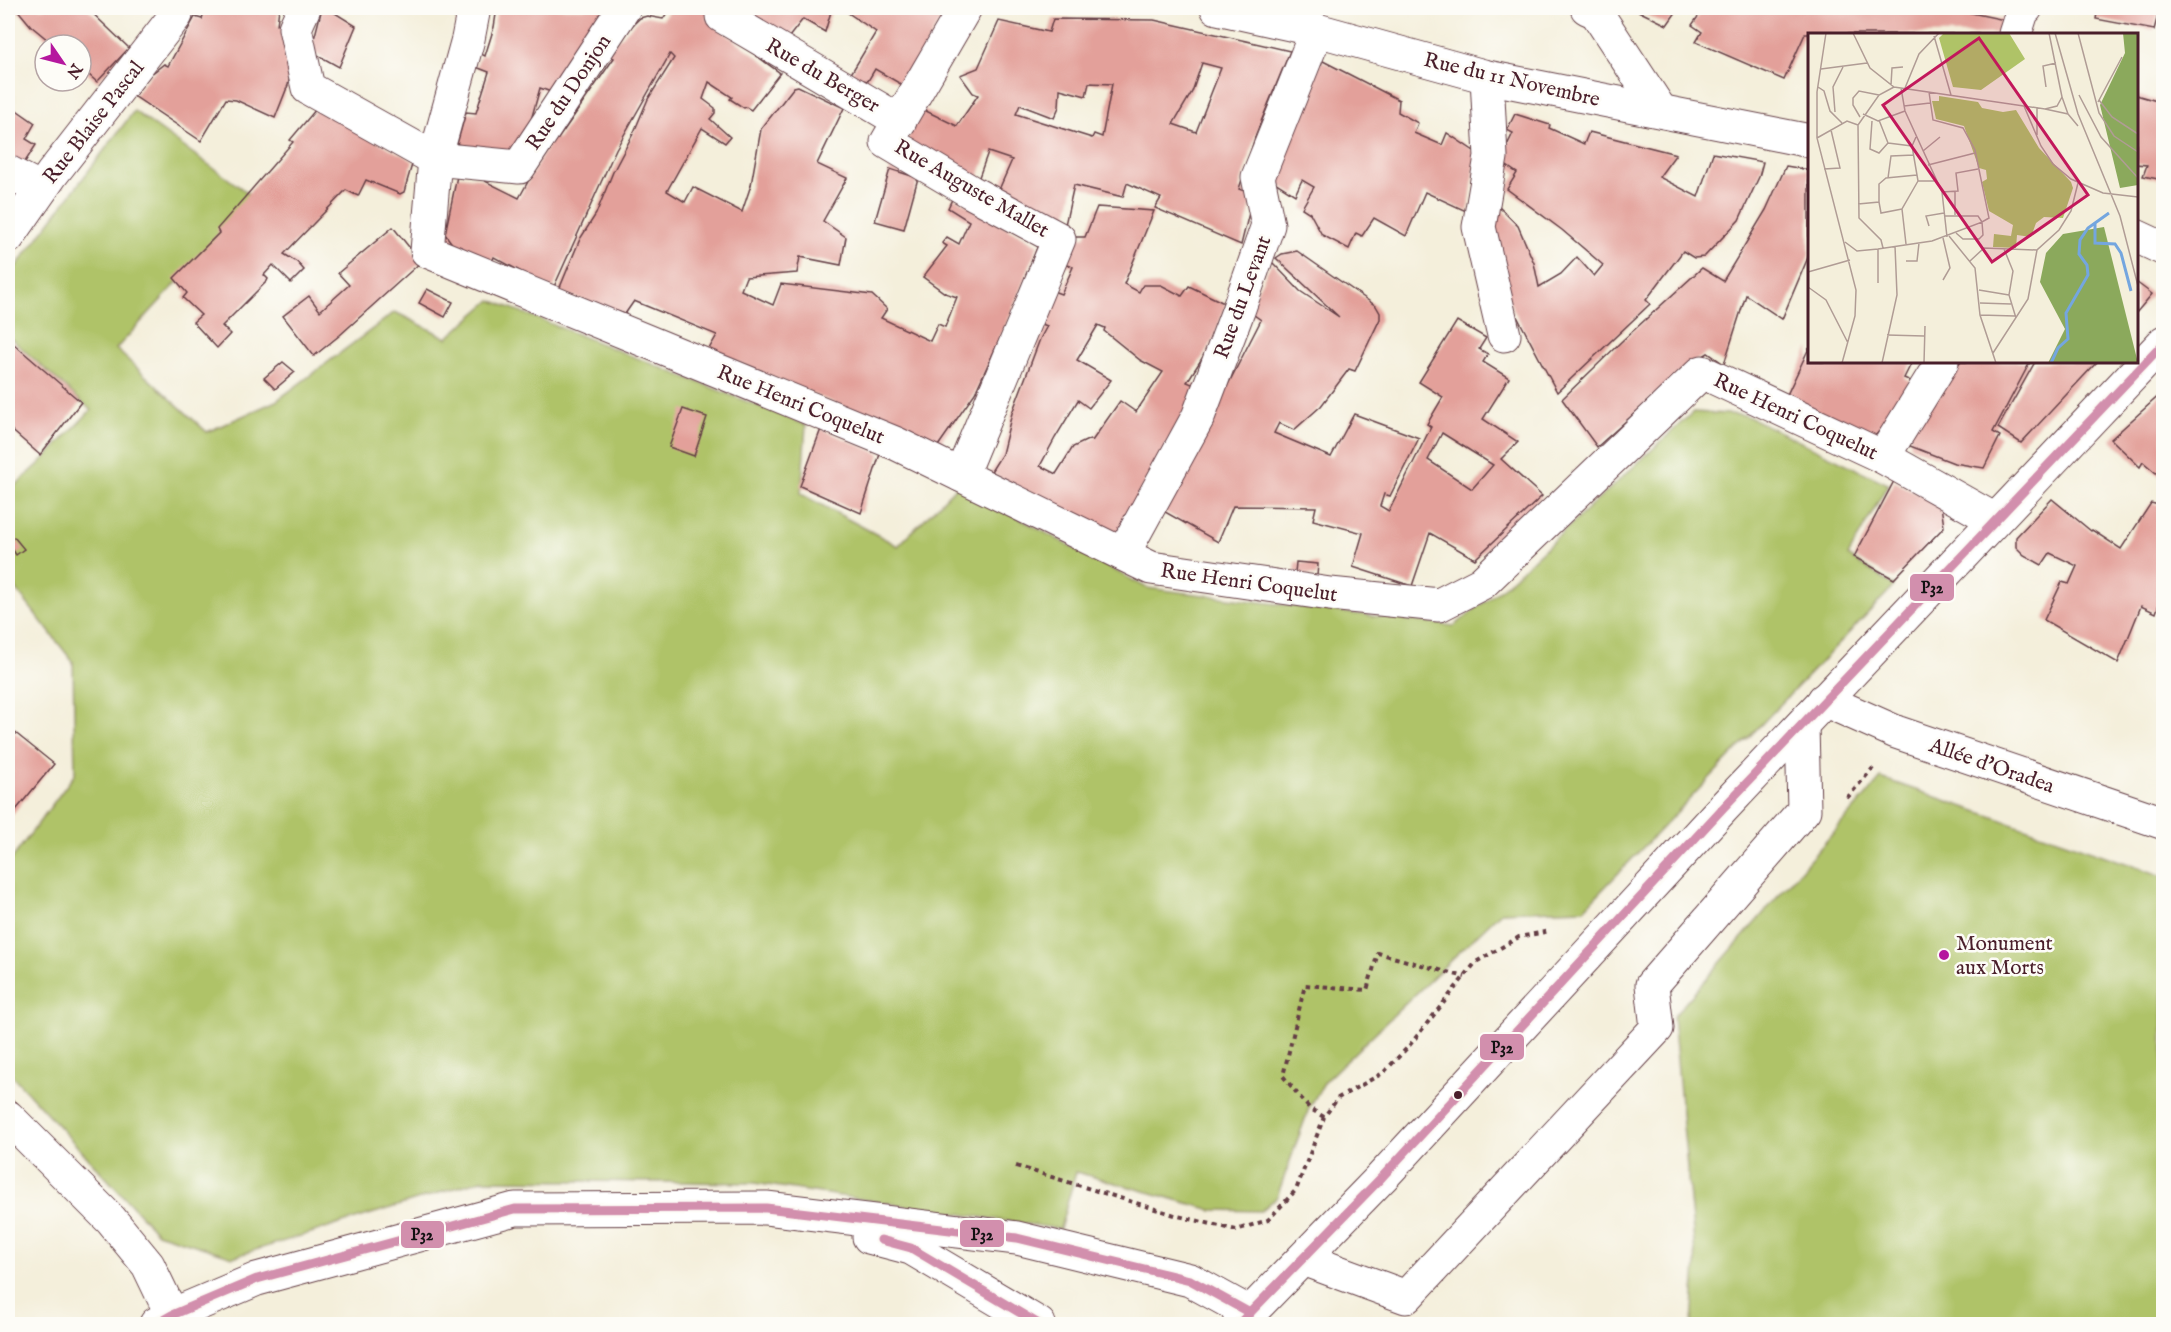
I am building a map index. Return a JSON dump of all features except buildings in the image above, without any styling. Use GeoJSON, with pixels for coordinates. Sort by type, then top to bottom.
{"type":"FeatureCollection","features":[{"type":"Feature","properties":{"kind":"street","name":"Rue Blaise Pascal"},"geometry":{"type":"LineString","coordinates":[[8,237],[42,189],[176,15],[175,8]]}},
{"type":"Feature","properties":{"kind":"street"},"geometry":{"type":"LineString","coordinates":[[304,8],[295,28],[308,88],[435,159],[468,39],[474,8]]}},
{"type":"Feature","properties":{"kind":"street","name":"Rue du Donjon"},"geometry":{"type":"LineString","coordinates":[[435,159],[519,166],[624,8]]}},
{"type":"Feature","properties":{"kind":"street","name":"Rue du Berger"},"geometry":{"type":"LineString","coordinates":[[722,8],[722,16],[900,121]]}},
{"type":"Feature","properties":{"kind":"street","name":"Rue Auguste Mallet"},"geometry":{"type":"LineString","coordinates":[[961,476],[1059,239],[971,192],[887,142],[966,8]]}},
{"type":"Feature","properties":{"kind":"street","name":"Rue du 11 Novembre"},"geometry":{"type":"LineString","coordinates":[[1217,8],[1317,30],[1487,77],[1808,141]]}},
{"type":"Feature","properties":{"kind":"street"},"geometry":{"type":"LineString","coordinates":[[2015,33],[2023,9],[2026,8]]}},
{"type":"Feature","properties":{"kind":"street"},"geometry":{"type":"LineString","coordinates":[[1594,9],[1661,111]]}},
{"type":"Feature","properties":{"kind":"street","name":"Rue du Levant"},"geometry":{"type":"LineString","coordinates":[[1123,554],[1198,417],[1230,333],[1268,225],[1257,177],[1317,30]]}},
{"type":"Feature","properties":{"kind":"street"},"geometry":{"type":"LineString","coordinates":[[1487,77],[1491,157],[1479,227],[1504,335]]}},
{"type":"Feature","properties":{"kind":"street","name":"Rue Henri Coquelut"},"geometry":{"type":"LineString","coordinates":[[435,159],[427,251],[897,444],[1151,568],[1330,594],[1438,604],[1482,584],[1702,372],[1882,457],[1995,520]]}},
{"type":"Feature","properties":{"kind":"street"},"geometry":{"type":"LineString","coordinates":[[8,172],[42,189]]}},
{"type":"Feature","properties":{"kind":"street"},"geometry":{"type":"LineString","coordinates":[[2138,237],[2163,249]]}},
{"type":"Feature","properties":{"kind":"street"},"geometry":{"type":"LineString","coordinates":[[8,1117],[111,1220],[148,1265],[164,1320],[257,1279],[515,1209],[766,1209],[1017,1238],[1190,1280],[1244,1319],[1382,1177],[1824,700],[2163,342]]}},
{"type":"Feature","properties":{"kind":"street"},"geometry":{"type":"LineString","coordinates":[[1882,457],[1941,363]]}},
{"type":"Feature","properties":{"kind":"street","name":"Allée d'Oradea"},"geometry":{"type":"LineString","coordinates":[[1824,700],[1896,732],[2163,823]]}},
{"type":"Feature","properties":{"kind":"street"},"geometry":{"type":"LineString","coordinates":[[1303,1259],[1406,1297],[1657,1028],[1652,985],[1804,810],[1802,725]]}},
{"type":"Feature","properties":{"kind":"street"},"geometry":{"type":"LineString","coordinates":[[766,1209],[912,1248],[1039,1324]]}},
{"type":"Feature","properties":{"kind":"path"},"geometry":{"type":"LineString","coordinates":[[1016,1166],[1179,1216],[1236,1230],[1268,1220],[1296,1190],[1324,1117],[1338,1098],[1383,1073],[1409,1046],[1476,962],[1519,937],[1558,929],[1595,945]]}},
{"type":"Feature","properties":{"kind":"path"},"geometry":{"type":"LineString","coordinates":[[1324,1117],[1309,1108],[1283,1076],[1305,985],[1367,990],[1378,953],[1465,976]]}},
{"type":"Feature","properties":{"kind":"green space"},"geometry":{"type":"Polygon","coordinates":[[[134,111],[255,198],[116,349],[207,432],[276,401],[395,312],[447,338],[491,300],[806,425],[801,494],[898,546],[958,485],[1147,588],[1454,626],[1501,589],[1693,412],[1745,415],[1888,484],[1848,556],[1894,586],[1584,909],[1501,912],[1325,1081],[1309,1108],[1277,1197],[1261,1211],[1212,1210],[1076,1172],[1060,1229],[754,1183],[481,1180],[233,1257],[157,1233],[8,1071],[8,864],[75,774],[73,662],[8,579],[8,492],[39,464],[91,410],[8,336],[8,277],[134,111]]]}},
{"type":"Feature","properties":{"kind":"green space"},"geometry":{"type":"Polygon","coordinates":[[[1881,778],[2163,876],[2163,1324],[1692,1324],[1696,1264],[1673,1017],[1881,778]]]}},
{"type":"Feature","properties":{"kind":"transit line","name":"P32"},"geometry":{"type":"LineString","coordinates":[[1239,1324],[1382,1177],[1723,808],[2164,343]]}},
{"type":"Feature","properties":{"kind":"transit line","name":"P32"},"geometry":{"type":"LineString","coordinates":[[156,1324],[257,1279],[515,1209],[766,1208],[1017,1238],[1190,1280],[1250,1313]]}},
{"type":"Feature","properties":{"kind":"transit line","name":"P32"},"geometry":{"type":"LineString","coordinates":[[881,1240],[911,1248],[1039,1324]]}},
{"type":"Feature","properties":{"kind":"place","name":"Monument aux Morts"},"geometry":{"type":"Point","coordinates":[1944,955]}}]}
